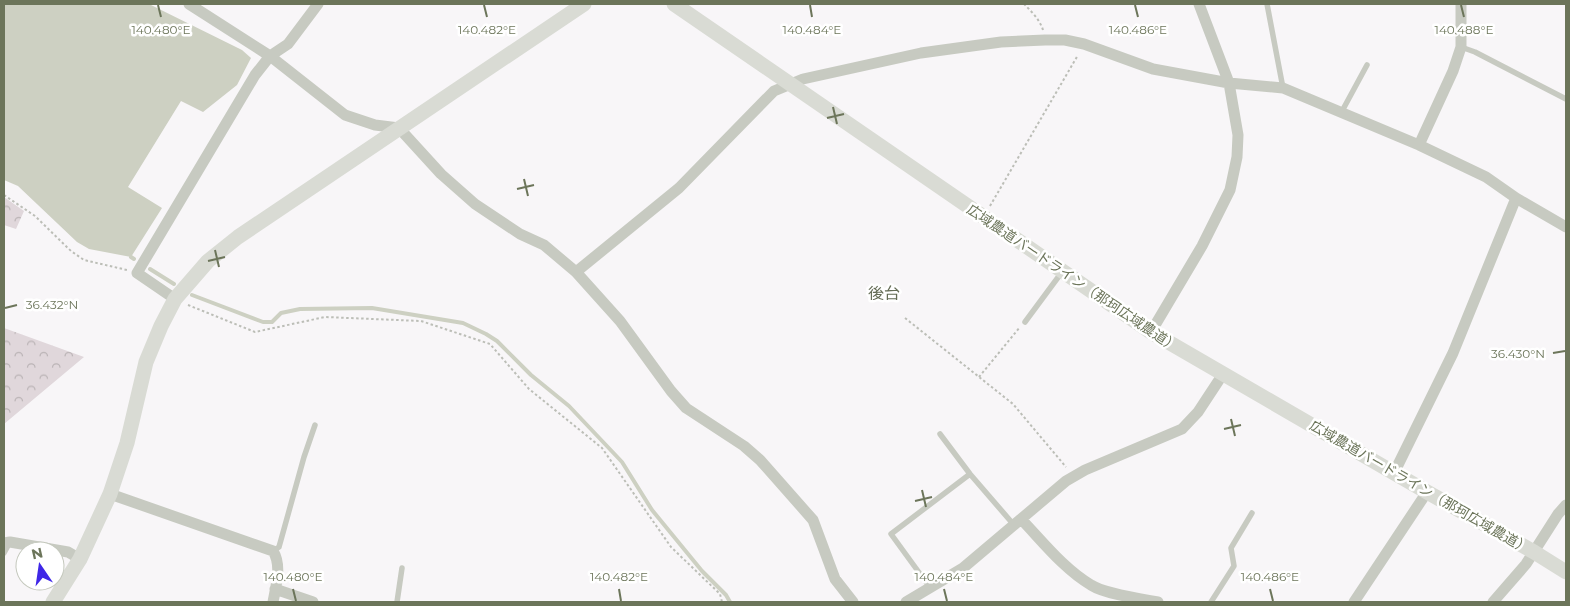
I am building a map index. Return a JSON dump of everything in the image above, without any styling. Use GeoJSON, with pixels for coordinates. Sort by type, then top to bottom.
{"type":"FeatureCollection","features":[{"type":"Feature","properties":{"kind":"street"},"geometry":{"type":"LineString","coordinates":[[189,4],[270,56],[345,115],[375,125],[399,128],[441,174],[475,204],[520,234],[544,245],[576,272],[620,321],[671,391],[686,408],[744,446],[760,460],[813,520],[835,579],[853,602]]}},
{"type":"Feature","properties":{"kind":"street"},"geometry":{"type":"LineString","coordinates":[[175,300],[137,273],[255,75],[270,56],[288,44],[318,4]]}},
{"type":"Feature","properties":{"kind":"street"},"geometry":{"type":"LineString","coordinates":[[53,602],[80,559],[110,494],[127,443],[146,362],[161,326],[175,300],[208,261],[238,237],[584,4]]}},
{"type":"Feature","properties":{"kind":"street","name":"広域農道バードライン（那珂広域農道）"},"geometry":{"type":"LineString","coordinates":[[674,4],[1151,332],[1566,572]]}},
{"type":"Feature","properties":{"kind":"street"},"geometry":{"type":"LineString","coordinates":[[1151,332],[1202,246],[1230,190],[1237,157],[1238,135],[1230,83],[1199,4]]}},
{"type":"Feature","properties":{"kind":"street"},"geometry":{"type":"LineString","coordinates":[[1419,145],[1453,71],[1461,47],[1461,4]]}},
{"type":"Feature","properties":{"kind":"street"},"geometry":{"type":"LineString","coordinates":[[576,272],[679,188],[774,90],[803,79],[921,53],[1001,42],[1065,40],[1084,44],[1153,69],[1230,83],[1283,88],[1341,114],[1419,145],[1486,178],[1566,227]]}},
{"type":"Feature","properties":{"kind":"street"},"geometry":{"type":"LineString","coordinates":[[1394,473],[1452,353],[1516,198]]}},
{"type":"Feature","properties":{"kind":"street"},"geometry":{"type":"LineString","coordinates":[[906,602],[963,568],[1066,481],[1084,470],[1182,429],[1198,412],[1223,374]]}},
{"type":"Feature","properties":{"kind":"street"},"geometry":{"type":"LineString","coordinates":[[1354,602],[1427,492]]}},
{"type":"Feature","properties":{"kind":"street"},"geometry":{"type":"LineString","coordinates":[[110,494],[273,550],[278,564],[273,602]]}},
{"type":"Feature","properties":{"kind":"street"},"geometry":{"type":"LineString","coordinates":[[1493,602],[1526,564],[1558,514],[1566,506]]}},
{"type":"Feature","properties":{"kind":"street"},"geometry":{"type":"LineString","coordinates":[[1018,522],[1071,571],[1092,586],[1133,598],[1158,602]]}},
{"type":"Feature","properties":{"kind":"street"},"geometry":{"type":"LineString","coordinates":[[7,542],[68,552],[80,559]]}},
{"type":"Feature","properties":{"kind":"street"},"geometry":{"type":"LineString","coordinates":[[275,589],[313,602]]}},
{"type":"Feature","properties":{"kind":"lane"},"geometry":{"type":"LineString","coordinates":[[1267,4],[1283,88]]}},
{"type":"Feature","properties":{"kind":"lane"},"geometry":{"type":"LineString","coordinates":[[1461,47],[1475,52],[1566,99]]}},
{"type":"Feature","properties":{"kind":"lane"},"geometry":{"type":"LineString","coordinates":[[1341,114],[1367,65]]}},
{"type":"Feature","properties":{"kind":"lane"},"geometry":{"type":"LineString","coordinates":[[1025,322],[1062,272]]}},
{"type":"Feature","properties":{"kind":"lane"},"geometry":{"type":"LineString","coordinates":[[273,550],[279,547],[315,425]]}},
{"type":"Feature","properties":{"kind":"lane"},"geometry":{"type":"LineString","coordinates":[[940,434],[970,474],[1018,522]]}},
{"type":"Feature","properties":{"kind":"lane"},"geometry":{"type":"LineString","coordinates":[[931,588],[891,534],[970,474]]}},
{"type":"Feature","properties":{"kind":"lane"},"geometry":{"type":"LineString","coordinates":[[1211,602],[1234,566],[1230,548],[1252,513]]}},
{"type":"Feature","properties":{"kind":"lane"},"geometry":{"type":"LineString","coordinates":[[4,553],[7,542]]}},
{"type":"Feature","properties":{"kind":"lane"},"geometry":{"type":"LineString","coordinates":[[396,602],[402,568]]}},
{"type":"Feature","properties":{"kind":"path"},"geometry":{"type":"LineString","coordinates":[[1024,4],[1042,26],[1045,40]]}},
{"type":"Feature","properties":{"kind":"path"},"geometry":{"type":"LineString","coordinates":[[983,218],[1084,44]]}},
{"type":"Feature","properties":{"kind":"path"},"geometry":{"type":"LineString","coordinates":[[4,195],[35,216],[84,260],[137,273]]}},
{"type":"Feature","properties":{"kind":"path"},"geometry":{"type":"LineString","coordinates":[[175,300],[255,332],[325,317],[421,321],[490,344],[529,389],[602,448],[671,547],[720,594],[722,602]]}},
{"type":"Feature","properties":{"kind":"path"},"geometry":{"type":"LineString","coordinates":[[905,318],[1013,404],[1074,476]]}},
{"type":"Feature","properties":{"kind":"path"},"geometry":{"type":"LineString","coordinates":[[980,377],[1025,322]]}},
{"type":"Feature","properties":{"kind":"green space"},"geometry":{"type":"Polygon","coordinates":[[[4,197],[24,211],[16,229],[4,225],[4,197]]]}},
{"type":"Feature","properties":{"kind":"green space"},"geometry":{"type":"Polygon","coordinates":[[[4,328],[84,357],[4,424],[4,328]]]}},
{"type":"Feature","properties":{"kind":"shaded area"},"geometry":{"type":"Polygon","coordinates":[[[4,4],[149,4],[242,50],[251,58],[237,85],[203,112],[181,101],[128,187],[162,208],[131,257],[89,249],[77,242],[18,186],[4,180],[4,4]]]}},
{"type":"Feature","properties":{"kind":"waterway"},"geometry":{"type":"LineString","coordinates":[[150,269],[174,284]]}},
{"type":"Feature","properties":{"kind":"waterway"},"geometry":{"type":"LineString","coordinates":[[192,295],[263,322],[272,322],[281,313],[300,309],[372,308],[463,323],[486,334],[497,341],[531,375],[569,406],[622,462],[652,510],[730,602]]}},
{"type":"Feature","properties":{"kind":"district","name":"後台"},"geometry":{"type":"Point","coordinates":[884,293]}}]}
